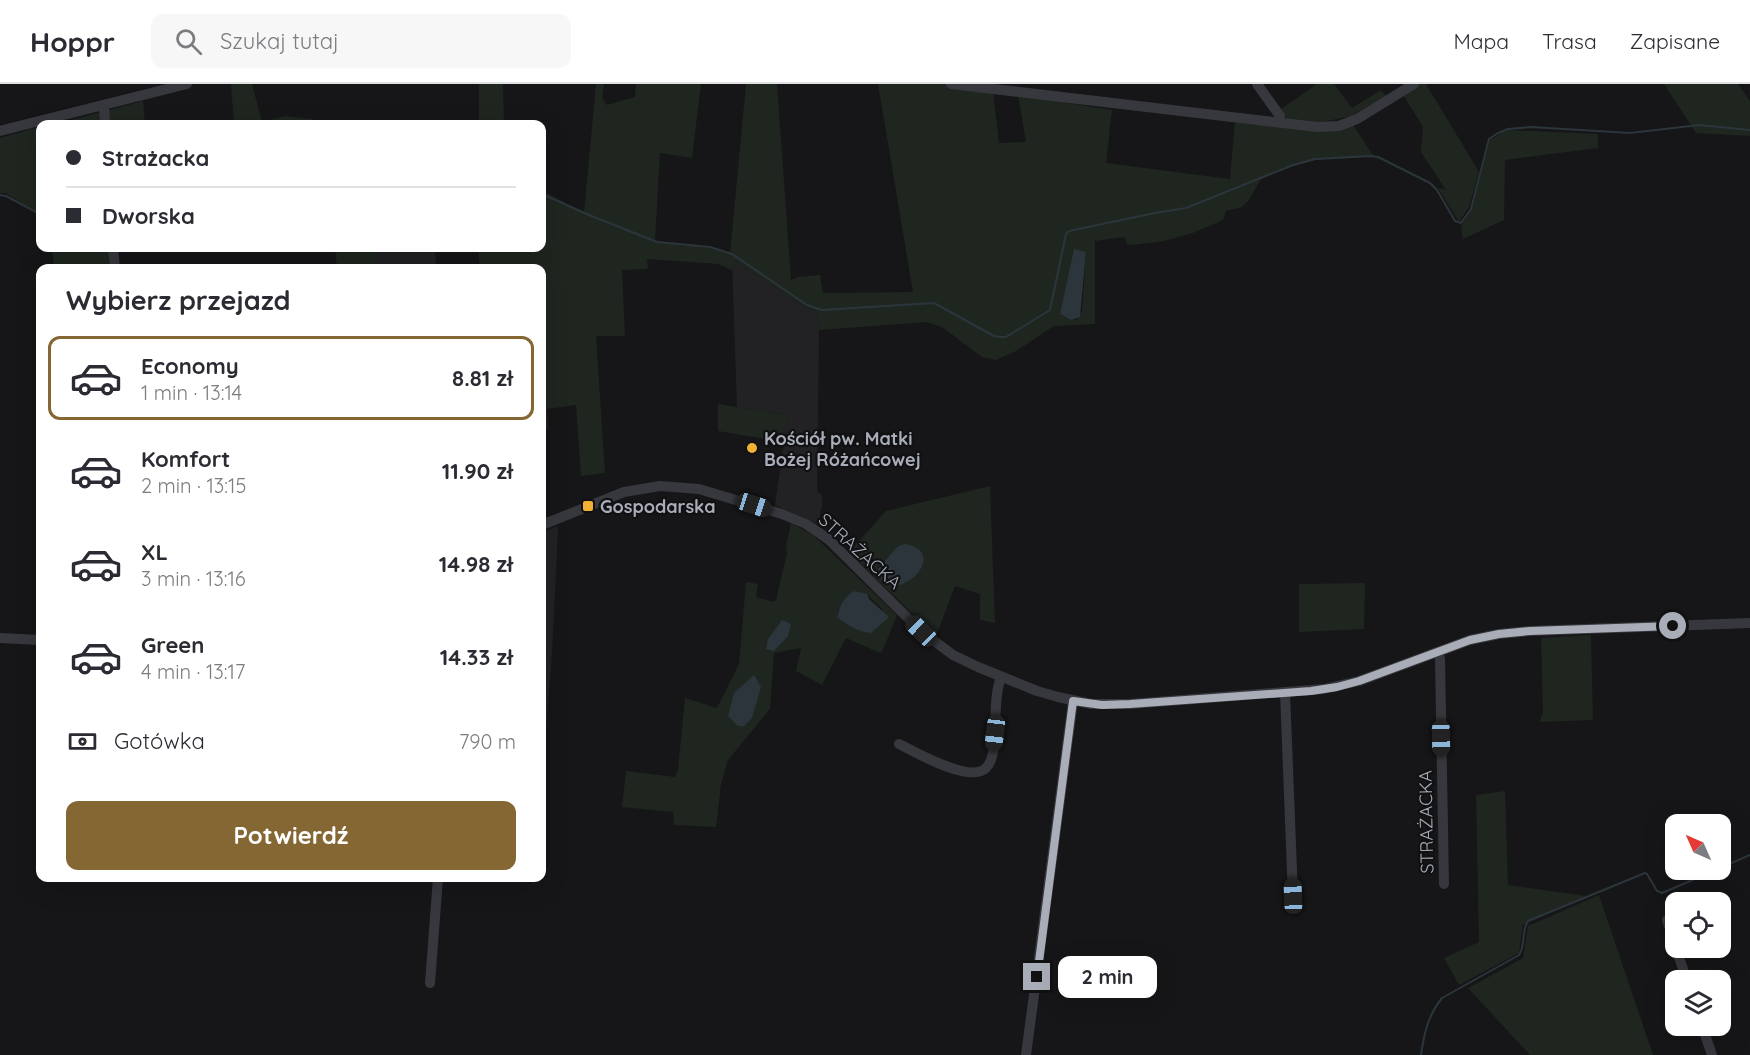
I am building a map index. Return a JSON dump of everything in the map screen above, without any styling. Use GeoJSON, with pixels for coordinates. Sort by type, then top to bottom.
{"type":"FeatureCollection","features":[{"type":"Feature","properties":{"kind":"street"},"geometry":{"type":"LineString","coordinates":[[44,120],[186,84]]}},
{"type":"Feature","properties":{"kind":"street"},"geometry":{"type":"LineString","coordinates":[[951,84],[1317,127],[1340,126],[1357,119],[1414,84]]}},
{"type":"Feature","properties":{"kind":"street"},"geometry":{"type":"LineString","coordinates":[[1257,84],[1280,116],[1280,123]]}},
{"type":"Feature","properties":{"kind":"street"},"geometry":{"type":"LineString","coordinates":[[104,105],[105,120]]}},
{"type":"Feature","properties":{"kind":"street"},"geometry":{"type":"LineString","coordinates":[[0,131],[36,122]]}},
{"type":"Feature","properties":{"kind":"street","name":"STRAŻACKA"},"geometry":{"type":"LineString","coordinates":[[546,523],[624,492],[660,486],[699,489],[782,514],[799,521],[828,539],[921,631],[939,646],[962,660],[1037,691],[1073,701],[1102,705],[1324,689],[1348,684],[1470,640],[1511,632],[1750,622]]}},
{"type":"Feature","properties":{"kind":"street"},"geometry":{"type":"LineString","coordinates":[[0,638],[36,640]]}},
{"type":"Feature","properties":{"kind":"street","name":"STRAŻACKA"},"geometry":{"type":"LineString","coordinates":[[1438,652],[1440,659],[1444,884]]}},
{"type":"Feature","properties":{"kind":"street"},"geometry":{"type":"LineString","coordinates":[[899,744],[958,770],[973,773],[983,771],[991,760],[997,694],[1001,677]]}},
{"type":"Feature","properties":{"kind":"street"},"geometry":{"type":"LineString","coordinates":[[1285,692],[1293,896]]}},
{"type":"Feature","properties":{"kind":"street"},"geometry":{"type":"LineString","coordinates":[[1026,1055],[1073,701]]}},
{"type":"Feature","properties":{"kind":"street"},"geometry":{"type":"LineString","coordinates":[[430,983],[438,882]]}},
{"type":"Feature","properties":{"kind":"street"},"geometry":{"type":"LineString","coordinates":[[1705,1036],[1712,1055]]}},
{"type":"Feature","properties":{"kind":"shaded area"},"geometry":{"type":"Polygon","coordinates":[[[231,84],[252,84],[261,120],[234,120],[231,84]]]}},
{"type":"Feature","properties":{"kind":"shaded area"},"geometry":{"type":"Polygon","coordinates":[[[479,84],[503,84],[504,120],[479,120],[479,84]]]}},
{"type":"Feature","properties":{"kind":"shaded area"},"geometry":{"type":"Polygon","coordinates":[[[596,84],[604,84],[602,98],[607,105],[635,97],[636,84],[701,84],[692,158],[660,153],[655,240],[683,246],[702,246],[730,254],[746,84],[777,84],[791,280],[820,275],[823,293],[913,292],[878,84],[974,84],[993,91],[999,143],[1026,142],[1018,95],[1112,110],[1106,163],[1230,179],[1235,122],[1321,127],[1350,120],[1374,157],[1316,160],[1284,169],[1261,179],[1249,200],[1242,207],[1226,211],[1223,220],[1193,233],[1164,241],[1132,245],[1127,244],[1124,237],[1095,241],[1095,324],[1054,326],[1016,351],[996,360],[982,357],[942,327],[927,322],[819,330],[817,311],[805,307],[735,261],[732,261],[732,270],[718,264],[647,259],[648,269],[622,270],[625,336],[596,336],[605,473],[581,476],[576,405],[547,409],[548,429],[546,429],[546,264],[480,264],[478,252],[546,252],[546,194],[584,213],[596,84]],[[1074,250],[1061,315],[1076,320],[1082,311],[1086,253],[1074,250]]]}},
{"type":"Feature","properties":{"kind":"shaded area"},"geometry":{"type":"Polygon","coordinates":[[[1317,84],[1334,84],[1352,108],[1381,90],[1386,96],[1351,116],[1318,123],[1288,121],[1281,109],[1317,84]]]}},
{"type":"Feature","properties":{"kind":"shaded area"},"geometry":{"type":"Polygon","coordinates":[[[1418,84],[1426,84],[1479,172],[1469,207],[1459,222],[1438,188],[1446,190],[1421,152],[1423,127],[1402,93],[1418,84]]]}},
{"type":"Feature","properties":{"kind":"shaded area"},"geometry":{"type":"Polygon","coordinates":[[[1664,84],[1738,84],[1750,101],[1750,136],[1696,133],[1664,84]]]}},
{"type":"Feature","properties":{"kind":"shaded area"},"geometry":{"type":"Polygon","coordinates":[[[143,101],[145,120],[71,120],[143,101]]]}},
{"type":"Feature","properties":{"kind":"shaded area"},"geometry":{"type":"Polygon","coordinates":[[[285,116],[313,120],[270,120],[285,116]]]}},
{"type":"Feature","properties":{"kind":"shaded area"},"geometry":{"type":"Polygon","coordinates":[[[36,128],[36,211],[5,193],[0,193],[0,138],[36,128]]]}},
{"type":"Feature","properties":{"kind":"shaded area"},"geometry":{"type":"Polygon","coordinates":[[[1506,130],[1598,134],[1598,148],[1505,160],[1504,220],[1463,239],[1461,226],[1472,209],[1490,140],[1506,130]]]}},
{"type":"Feature","properties":{"kind":"shaded area"},"geometry":{"type":"Polygon","coordinates":[[[1074,249],[1086,252],[1080,317],[1071,320],[1060,314],[1074,249]]]}},
{"type":"Feature","properties":{"kind":"shaded area"},"geometry":{"type":"Polygon","coordinates":[[[52,252],[113,252],[115,264],[54,264],[52,252]]]}},
{"type":"Feature","properties":{"kind":"shaded area"},"geometry":{"type":"Polygon","coordinates":[[[335,252],[375,252],[377,264],[337,264],[335,252]]]}},
{"type":"Feature","properties":{"kind":"shaded area"},"geometry":{"type":"Polygon","coordinates":[[[375,252],[435,252],[436,264],[377,264],[375,252]]]}},
{"type":"Feature","properties":{"kind":"shaded area"},"geometry":{"type":"Polygon","coordinates":[[[732,261],[805,307],[817,311],[819,330],[817,491],[822,495],[818,524],[775,505],[788,415],[737,407],[732,261]]]}},
{"type":"Feature","properties":{"kind":"shaded area"},"geometry":{"type":"Polygon","coordinates":[[[718,404],[788,415],[784,445],[769,443],[766,439],[718,431],[718,404]]]}},
{"type":"Feature","properties":{"kind":"shaded area"},"geometry":{"type":"Polygon","coordinates":[[[990,486],[995,623],[980,620],[980,594],[955,586],[937,634],[933,634],[849,552],[886,511],[990,486]],[[884,561],[878,567],[877,573],[890,584],[896,585],[907,581],[923,565],[884,561]]]}},
{"type":"Feature","properties":{"kind":"shaded area"},"geometry":{"type":"Polygon","coordinates":[[[791,523],[814,536],[897,615],[883,650],[880,653],[846,638],[822,685],[796,671],[801,648],[774,653],[770,709],[728,760],[721,784],[716,827],[674,825],[673,812],[622,807],[626,771],[675,777],[678,770],[685,698],[717,708],[739,664],[746,582],[758,584],[756,597],[774,602],[787,553],[786,546],[791,523]],[[854,591],[839,608],[837,617],[883,610],[866,594],[854,591]]]}},
{"type":"Feature","properties":{"kind":"shaded area"},"geometry":{"type":"Polygon","coordinates":[[[558,526],[546,730],[546,530],[558,526]]]}},
{"type":"Feature","properties":{"kind":"shaded area"},"geometry":{"type":"Polygon","coordinates":[[[905,544],[917,548],[922,554],[921,569],[907,582],[891,585],[880,577],[877,570],[898,546],[905,544]]]}},
{"type":"Feature","properties":{"kind":"shaded area"},"geometry":{"type":"Polygon","coordinates":[[[1365,583],[1364,629],[1299,632],[1299,584],[1365,583]]]}},
{"type":"Feature","properties":{"kind":"shaded area"},"geometry":{"type":"Polygon","coordinates":[[[854,591],[867,594],[869,599],[889,617],[871,633],[858,630],[837,617],[842,602],[854,591]]]}},
{"type":"Feature","properties":{"kind":"shaded area"},"geometry":{"type":"Polygon","coordinates":[[[782,620],[791,624],[788,636],[774,651],[766,649],[768,639],[782,620]]]}},
{"type":"Feature","properties":{"kind":"shaded area"},"geometry":{"type":"Polygon","coordinates":[[[1591,635],[1593,720],[1539,722],[1543,713],[1541,638],[1591,635]]]}},
{"type":"Feature","properties":{"kind":"shaded area"},"geometry":{"type":"Polygon","coordinates":[[[754,675],[761,687],[752,718],[744,726],[738,726],[728,716],[734,693],[754,675]]]}},
{"type":"Feature","properties":{"kind":"shaded area"},"geometry":{"type":"Polygon","coordinates":[[[1505,791],[1508,885],[1586,896],[1523,925],[1519,953],[1459,985],[1444,958],[1479,942],[1476,795],[1505,791]]]}},
{"type":"Feature","properties":{"kind":"shaded area"},"geometry":{"type":"Polygon","coordinates":[[[1599,895],[1653,1055],[1530,1055],[1468,988],[1523,958],[1528,926],[1599,895]]]}},
{"type":"Feature","properties":{"kind":"waterway"},"geometry":{"type":"LineString","coordinates":[[546,196],[657,242],[710,247],[732,254],[807,305],[822,310],[934,303],[994,336],[1006,337],[1050,310],[1066,234],[1069,231],[1186,208],[1293,165],[1315,159],[1378,157],[1430,183],[1437,190],[1455,221],[1461,223],[1471,209],[1489,139],[1508,129],[1531,127],[1630,133],[1699,125],[1750,130]]}},
{"type":"Feature","properties":{"kind":"waterway"},"geometry":{"type":"LineString","coordinates":[[0,195],[36,212]]}},
{"type":"Feature","properties":{"kind":"waterway"},"geometry":{"type":"LineString","coordinates":[[1731,863],[1750,855]]}},
{"type":"Feature","properties":{"kind":"waterway"},"geometry":{"type":"LineString","coordinates":[[1421,1055],[1427,1025],[1442,998],[1519,955],[1528,921],[1645,873],[1657,891],[1662,893],[1693,880]]}},
{"type":"Feature","properties":{"kind":"place","name":"Kościół pw. Matki Bożej Różańcowej"},"geometry":{"type":"Point","coordinates":[752,448]}},
{"type":"Feature","properties":{"kind":"place","name":"Gospodarska"},"geometry":{"type":"Point","coordinates":[588,506]}},
{"type":"Feature","properties":{"kind":"route"},"geometry":{"type":"LineString","coordinates":[[1037,977],[1073,701],[1102,705],[1130,704],[1318,690],[1359,681],[1485,636],[1530,631],[1673,626]]}}]}
